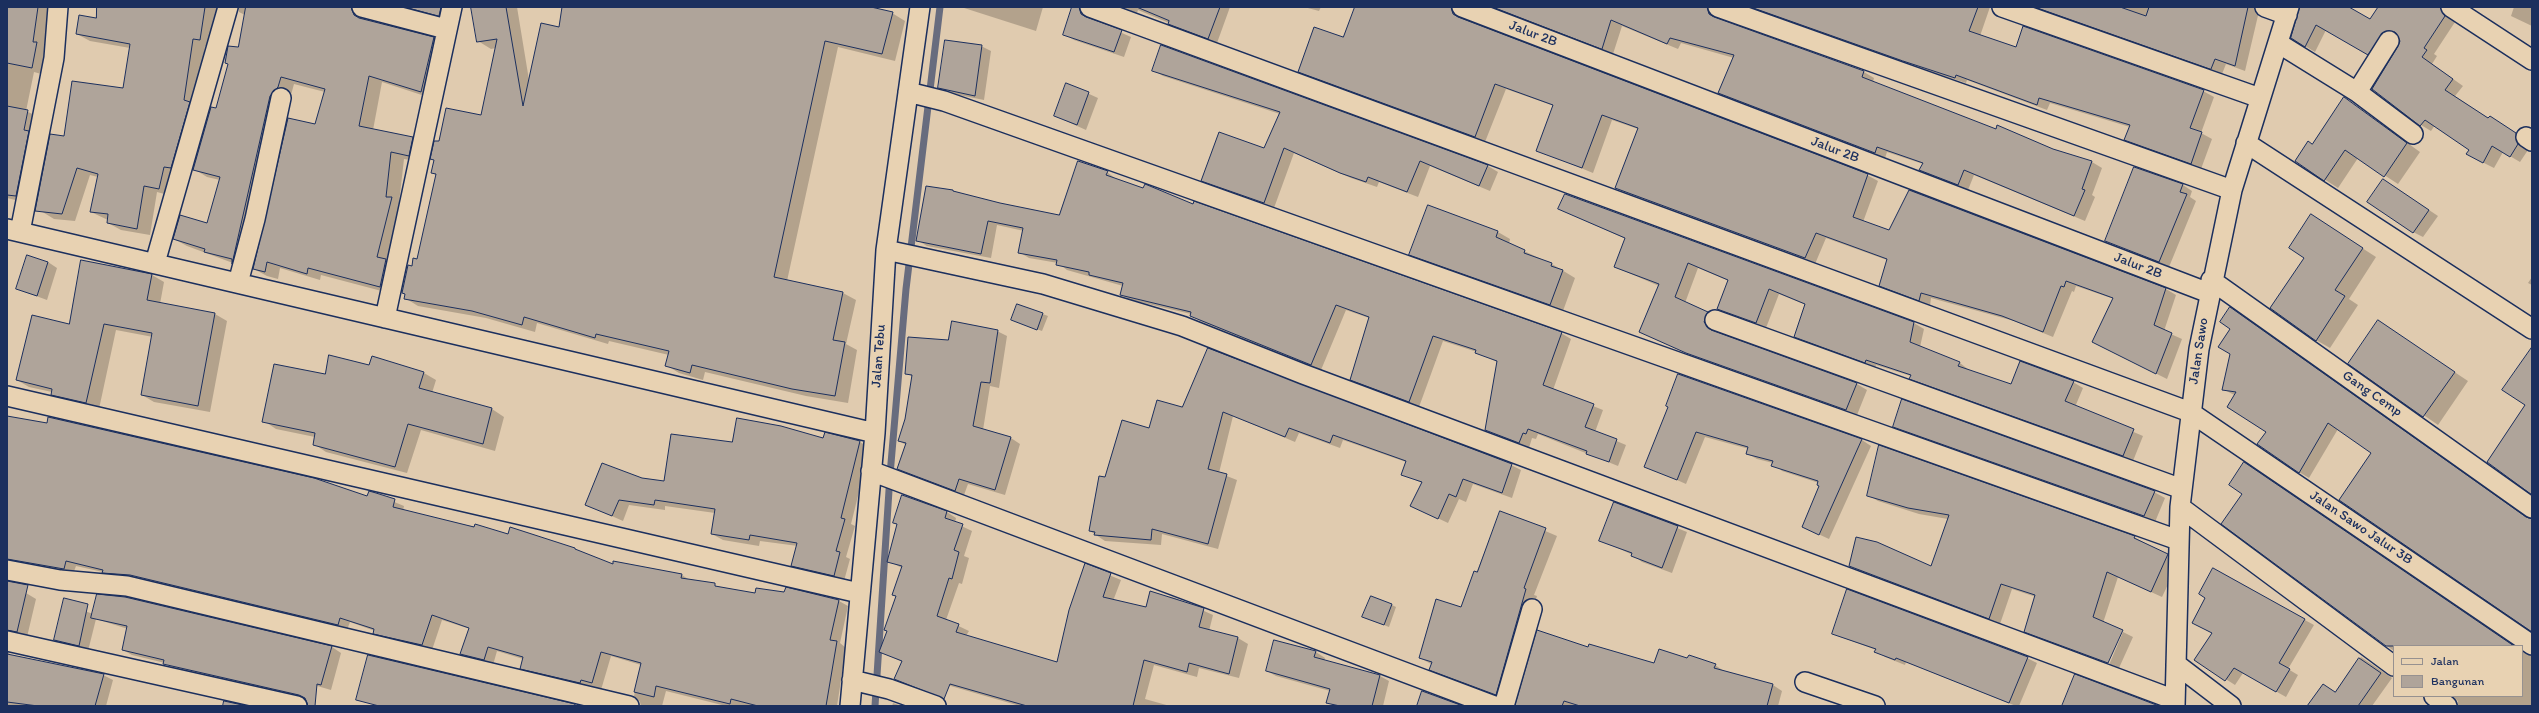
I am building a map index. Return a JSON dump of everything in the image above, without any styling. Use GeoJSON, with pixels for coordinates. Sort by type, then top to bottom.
{"type":"FeatureCollection","features":[{"type":"Feature","properties":{"kind":"street"},"geometry":{"type":"LineString","coordinates":[[58,7],[54,58],[13,230],[875,433]]}},
{"type":"Feature","properties":{"kind":"street"},"geometry":{"type":"LineString","coordinates":[[155,264],[228,7]]}},
{"type":"Feature","properties":{"kind":"street"},"geometry":{"type":"LineString","coordinates":[[362,7],[446,29]]}},
{"type":"Feature","properties":{"kind":"street"},"geometry":{"type":"LineString","coordinates":[[385,318],[446,29],[452,7]]}},
{"type":"Feature","properties":{"kind":"street","name":"Jalan Tebu"},"geometry":{"type":"LineString","coordinates":[[850,706],[857,681],[859,593],[874,472],[875,433],[890,251],[912,93],[920,7]]}},
{"type":"Feature","properties":{"kind":"street","name":"Jalan Sawo Jalur 3B"},"geometry":{"type":"LineString","coordinates":[[1090,7],[2190,412],[2532,645]]}},
{"type":"Feature","properties":{"kind":"street","name":"Jalur 2B"},"geometry":{"type":"LineString","coordinates":[[1462,7],[2210,286]]}},
{"type":"Feature","properties":{"kind":"street"},"geometry":{"type":"LineString","coordinates":[[1718,7],[2232,190]]}},
{"type":"Feature","properties":{"kind":"street"},"geometry":{"type":"LineString","coordinates":[[2002,7],[2260,98]]}},
{"type":"Feature","properties":{"kind":"street"},"geometry":{"type":"LineString","coordinates":[[2265,7],[2288,11]]}},
{"type":"Feature","properties":{"kind":"street"},"geometry":{"type":"LineString","coordinates":[[2451,7],[2532,60]]}},
{"type":"Feature","properties":{"kind":"street","name":"Jalan Sawo"},"geometry":{"type":"LineString","coordinates":[[2175,703],[2178,540],[2181,498],[2190,412],[2210,286],[2232,190],[2288,11]]}},
{"type":"Feature","properties":{"kind":"street"},"geometry":{"type":"LineString","coordinates":[[2357,92],[2389,41]]}},
{"type":"Feature","properties":{"kind":"street"},"geometry":{"type":"LineString","coordinates":[[2278,43],[2357,92],[2413,134]]}},
{"type":"Feature","properties":{"kind":"street"},"geometry":{"type":"LineString","coordinates":[[912,93],[944,101],[2178,540]]}},
{"type":"Feature","properties":{"kind":"street"},"geometry":{"type":"LineString","coordinates":[[238,283],[255,219],[281,98]]}},
{"type":"Feature","properties":{"kind":"street"},"geometry":{"type":"LineString","coordinates":[[2246,143],[2532,329]]}},
{"type":"Feature","properties":{"kind":"street"},"geometry":{"type":"LineString","coordinates":[[890,251],[1043,284],[1182,326],[1310,377],[2175,703]]}},
{"type":"Feature","properties":{"kind":"street","name":"Gang Cemp"},"geometry":{"type":"LineString","coordinates":[[2210,286],[2532,508]]}},
{"type":"Feature","properties":{"kind":"street"},"geometry":{"type":"LineString","coordinates":[[1715,320],[2181,498],[2393,665]]}},
{"type":"Feature","properties":{"kind":"street"},"geometry":{"type":"LineString","coordinates":[[7,396],[859,593]]}},
{"type":"Feature","properties":{"kind":"street"},"geometry":{"type":"LineString","coordinates":[[874,472],[1494,706]]}},
{"type":"Feature","properties":{"kind":"street"},"geometry":{"type":"LineString","coordinates":[[7,570],[60,580],[127,586],[629,706]]}},
{"type":"Feature","properties":{"kind":"street"},"geometry":{"type":"LineString","coordinates":[[1504,706],[1532,610]]}},
{"type":"Feature","properties":{"kind":"street"},"geometry":{"type":"LineString","coordinates":[[7,641],[297,706]]}},
{"type":"Feature","properties":{"kind":"street"},"geometry":{"type":"LineString","coordinates":[[2176,664],[2231,706]]}},
{"type":"Feature","properties":{"kind":"street"},"geometry":{"type":"LineString","coordinates":[[857,681],[889,689],[936,706]]}},
{"type":"Feature","properties":{"kind":"street"},"geometry":{"type":"LineString","coordinates":[[1805,682],[1875,706]]}},
{"type":"Feature","properties":{"kind":"street"},"geometry":{"type":"LineString","coordinates":[[2435,697],[2448,706]]}},
{"type":"Feature","properties":{"kind":"building"},"geometry":{"type":"Polygon","coordinates":[[[7,7],[38,7],[33,42],[37,42],[32,68],[7,63],[7,7]]]}},
{"type":"Feature","properties":{"kind":"building"},"geometry":{"type":"Polygon","coordinates":[[[97,7],[205,7],[200,40],[193,39],[184,100],[190,102],[171,168],[164,167],[159,189],[144,186],[137,229],[107,223],[108,214],[90,212],[98,174],[77,168],[62,214],[35,211],[50,134],[64,136],[72,81],[123,88],[130,44],[76,34],[79,15],[96,18],[97,7]]]}},
{"type":"Feature","properties":{"kind":"building"},"geometry":{"type":"Polygon","coordinates":[[[246,7],[351,7],[354,15],[359,18],[434,37],[421,92],[369,76],[359,126],[413,137],[409,156],[391,152],[386,197],[392,197],[377,257],[386,259],[380,287],[308,268],[307,274],[267,262],[265,272],[253,269],[288,118],[315,124],[325,89],[281,77],[278,87],[270,96],[232,264],[232,259],[204,252],[205,249],[173,239],[180,215],[207,223],[220,177],[193,170],[211,107],[216,108],[228,64],[225,63],[228,46],[238,47],[246,7]]]}},
{"type":"Feature","properties":{"kind":"building"},"geometry":{"type":"Polygon","coordinates":[[[405,7],[441,7],[439,16],[405,7]]]}},
{"type":"Feature","properties":{"kind":"building"},"geometry":{"type":"Polygon","coordinates":[[[471,7],[506,7],[523,106],[541,23],[559,27],[562,7],[871,7],[893,12],[882,54],[825,41],[774,277],[843,292],[833,340],[845,342],[835,396],[792,389],[692,365],[690,373],[665,366],[669,351],[596,334],[595,338],[524,317],[522,325],[472,311],[404,299],[405,294],[402,293],[408,265],[412,266],[413,258],[417,259],[436,174],[431,173],[434,160],[430,159],[434,141],[439,141],[446,108],[481,115],[497,39],[477,42],[471,7]]]}},
{"type":"Feature","properties":{"kind":"building"},"geometry":{"type":"Polygon","coordinates":[[[1072,7],[1079,7],[1081,14],[1086,17],[1122,30],[1114,52],[1063,35],[1072,7]]]}},
{"type":"Feature","properties":{"kind":"building"},"geometry":{"type":"Polygon","coordinates":[[[1137,7],[1220,7],[1208,39],[1168,24],[1169,21],[1137,7]]]}},
{"type":"Feature","properties":{"kind":"building"},"geometry":{"type":"Polygon","coordinates":[[[1355,7],[1451,7],[1453,14],[1458,17],[1868,174],[1853,217],[1889,230],[1909,190],[2166,288],[2154,325],[2172,333],[2156,374],[2092,342],[2113,298],[2066,281],[2064,287],[2061,286],[2043,332],[2002,316],[1921,293],[1919,301],[1879,286],[1887,259],[1816,233],[1805,258],[1615,188],[1638,128],[1602,115],[1582,168],[1536,151],[1553,105],[1495,84],[1475,137],[1298,72],[1314,27],[1343,37],[1355,7]]]}},
{"type":"Feature","properties":{"kind":"building"},"geometry":{"type":"Polygon","coordinates":[[[1493,7],[1707,7],[1709,14],[1714,17],[1864,71],[1862,77],[1996,129],[1997,125],[2053,149],[2092,161],[2082,189],[2085,190],[2074,216],[1964,170],[1958,185],[1919,170],[1923,163],[1877,147],[1875,153],[1718,93],[1734,55],[1670,38],[1667,44],[1611,20],[1602,49],[1493,7]]]}},
{"type":"Feature","properties":{"kind":"building"},"geometry":{"type":"Polygon","coordinates":[[[1751,7],[1978,7],[1969,31],[2016,47],[2023,26],[2204,90],[2190,128],[2202,132],[2191,164],[2124,140],[2130,125],[2039,98],[2037,105],[1956,75],[1955,78],[1903,61],[1751,7]]]}},
{"type":"Feature","properties":{"kind":"building"},"geometry":{"type":"Polygon","coordinates":[[[2035,7],[2120,7],[2146,16],[2149,7],[2248,7],[2235,66],[2215,59],[2211,69],[2035,7]]]}},
{"type":"Feature","properties":{"kind":"building"},"geometry":{"type":"Polygon","coordinates":[[[2300,7],[2349,7],[2370,19],[2378,7],[2440,7],[2445,16],[2424,48],[2427,50],[2422,57],[2453,79],[2445,90],[2488,118],[2490,116],[2516,133],[2518,144],[2510,157],[2492,146],[2483,163],[2466,154],[2469,150],[2425,120],[2420,126],[2372,89],[2398,46],[2400,41],[2395,32],[2384,32],[2368,55],[2316,25],[2305,47],[2291,38],[2300,7]]]}},
{"type":"Feature","properties":{"kind":"building"},"geometry":{"type":"Polygon","coordinates":[[[945,40],[982,45],[975,96],[938,88],[945,40]]]}},
{"type":"Feature","properties":{"kind":"building"},"geometry":{"type":"Polygon","coordinates":[[[1161,45],[1488,165],[1479,186],[1420,161],[1407,192],[1368,177],[1366,182],[1340,173],[1284,148],[1264,203],[1201,181],[1219,132],[1264,148],[1280,112],[1152,71],[1161,45]]]}},
{"type":"Feature","properties":{"kind":"building"},"geometry":{"type":"Polygon","coordinates":[[[1066,83],[1089,92],[1077,125],[1054,116],[1066,83]]]}},
{"type":"Feature","properties":{"kind":"building"},"geometry":{"type":"Polygon","coordinates":[[[2344,97],[2407,143],[2384,177],[2345,150],[2324,181],[2295,161],[2308,141],[2312,144],[2344,97]]]}},
{"type":"Feature","properties":{"kind":"building"},"geometry":{"type":"Polygon","coordinates":[[[7,106],[28,110],[24,130],[29,131],[16,196],[7,195],[7,106]]]}},
{"type":"Feature","properties":{"kind":"building"},"geometry":{"type":"Polygon","coordinates":[[[1078,161],[1108,171],[1106,175],[1143,188],[1145,184],[1193,204],[1194,201],[1562,332],[1543,385],[1594,404],[1585,427],[1617,439],[1609,462],[1586,454],[1587,451],[1528,429],[1526,434],[1523,433],[1519,443],[1485,430],[1497,361],[1475,353],[1476,350],[1433,336],[1409,402],[1350,380],[1369,317],[1336,305],[1311,365],[1190,316],[1191,312],[1120,295],[1123,283],[1089,275],[1089,272],[1056,265],[1057,260],[1018,253],[1023,228],[988,221],[981,254],[916,241],[926,186],[953,190],[1000,203],[1059,215],[1078,161]]]}},
{"type":"Feature","properties":{"kind":"building"},"geometry":{"type":"Polygon","coordinates":[[[2134,167],[2183,184],[2180,192],[2187,194],[2159,262],[2105,241],[2134,167]]]}},
{"type":"Feature","properties":{"kind":"building"},"geometry":{"type":"Polygon","coordinates":[[[2383,179],[2429,210],[2413,233],[2367,202],[2383,179]]]}},
{"type":"Feature","properties":{"kind":"building"},"geometry":{"type":"Polygon","coordinates":[[[1565,194],[1914,322],[1910,342],[1960,362],[1958,366],[2011,384],[2020,361],[2074,381],[2065,401],[2134,429],[2123,456],[1909,379],[1911,375],[1866,360],[1865,363],[1794,337],[1805,304],[1769,289],[1756,323],[1717,309],[1728,280],[1688,263],[1675,297],[1708,312],[1704,322],[1711,330],[1857,383],[1846,410],[1686,353],[1639,332],[1659,284],[1614,267],[1625,238],[1558,209],[1565,194]]]}},
{"type":"Feature","properties":{"kind":"building"},"geometry":{"type":"Polygon","coordinates":[[[1428,205],[1498,231],[1496,237],[1525,250],[1524,253],[1552,263],[1551,266],[1563,270],[1550,305],[1409,255],[1428,205]]]}},
{"type":"Feature","properties":{"kind":"building"},"geometry":{"type":"Polygon","coordinates":[[[2311,214],[2363,248],[2335,290],[2345,296],[2316,341],[2270,308],[2304,258],[2289,248],[2311,214]]]}},
{"type":"Feature","properties":{"kind":"building"},"geometry":{"type":"Polygon","coordinates":[[[27,255],[48,262],[37,296],[16,289],[27,255]]]}},
{"type":"Feature","properties":{"kind":"building"},"geometry":{"type":"Polygon","coordinates":[[[81,260],[152,274],[147,300],[215,313],[198,406],[141,395],[152,333],[104,324],[86,403],[51,395],[52,389],[16,380],[32,315],[69,324],[81,260]]]}},
{"type":"Feature","properties":{"kind":"building"},"geometry":{"type":"Polygon","coordinates":[[[1017,304],[1043,313],[1037,330],[1011,320],[1017,304]]]}},
{"type":"Feature","properties":{"kind":"building"},"geometry":{"type":"Polygon","coordinates":[[[2230,307],[2526,517],[2532,519],[2532,632],[2339,500],[2371,453],[2328,423],[2299,473],[2257,444],[2266,432],[2227,407],[2236,392],[2222,390],[2230,354],[2218,347],[2230,329],[2220,322],[2230,307]]]}},
{"type":"Feature","properties":{"kind":"building"},"geometry":{"type":"Polygon","coordinates":[[[2378,320],[2455,372],[2423,417],[2348,364],[2378,320]]]}},
{"type":"Feature","properties":{"kind":"building"},"geometry":{"type":"Polygon","coordinates":[[[952,321],[998,330],[990,383],[981,382],[973,426],[1011,437],[995,490],[959,479],[955,491],[897,469],[906,443],[898,441],[905,419],[912,375],[905,374],[908,337],[948,340],[952,321]]]}},
{"type":"Feature","properties":{"kind":"building"},"geometry":{"type":"Polygon","coordinates":[[[2532,347],[2532,495],[2487,462],[2525,405],[2502,390],[2532,347]]]}},
{"type":"Feature","properties":{"kind":"building"},"geometry":{"type":"Polygon","coordinates":[[[1208,348],[1512,464],[1502,493],[1463,479],[1456,497],[1449,494],[1438,519],[1410,506],[1422,482],[1401,475],[1406,461],[1333,435],[1330,443],[1289,428],[1285,437],[1223,412],[1208,469],[1227,474],[1208,544],[1152,529],[1151,540],[1094,535],[1095,532],[1089,531],[1099,476],[1105,477],[1122,420],[1149,428],[1157,400],[1182,407],[1208,348]]]}},
{"type":"Feature","properties":{"kind":"building"},"geometry":{"type":"Polygon","coordinates":[[[329,355],[369,365],[372,356],[424,372],[419,388],[492,408],[483,444],[408,424],[395,467],[313,445],[315,433],[262,422],[274,364],[325,374],[329,355]]]}},
{"type":"Feature","properties":{"kind":"building"},"geometry":{"type":"Polygon","coordinates":[[[1678,374],[1862,439],[1819,535],[1802,527],[1819,486],[1817,485],[1818,481],[1771,466],[1773,461],[1746,454],[1748,447],[1696,432],[1677,480],[1644,467],[1668,407],[1666,406],[1678,374]]]}},
{"type":"Feature","properties":{"kind":"building"},"geometry":{"type":"Polygon","coordinates":[[[1902,399],[2155,491],[2144,516],[1893,427],[1902,399]]]}},
{"type":"Feature","properties":{"kind":"building"},"geometry":{"type":"Polygon","coordinates":[[[7,416],[47,423],[48,417],[314,478],[367,496],[369,491],[395,499],[393,507],[474,527],[475,524],[508,534],[510,527],[575,548],[613,564],[613,561],[682,574],[681,578],[715,583],[715,586],[755,593],[756,588],[784,592],[786,587],[839,600],[830,640],[837,641],[826,706],[758,706],[731,699],[730,704],[656,686],[654,697],[634,692],[641,663],[601,652],[592,683],[581,680],[580,683],[520,669],[523,657],[488,647],[484,660],[460,654],[469,628],[432,615],[422,645],[373,634],[374,629],[340,618],[338,625],[130,575],[102,573],[103,570],[66,561],[64,569],[7,559],[7,416]]]}},
{"type":"Feature","properties":{"kind":"building"},"geometry":{"type":"Polygon","coordinates":[[[737,418],[781,426],[823,438],[825,432],[860,441],[841,518],[845,519],[836,551],[840,552],[834,576],[791,566],[797,543],[750,535],[749,540],[711,534],[715,509],[655,500],[654,505],[619,500],[612,516],[585,505],[602,463],[642,478],[664,481],[671,434],[732,442],[737,418]]]}},
{"type":"Feature","properties":{"kind":"building"},"geometry":{"type":"Polygon","coordinates":[[[1879,445],[2135,536],[2134,538],[2168,554],[2151,592],[2107,572],[2093,617],[2123,630],[2108,663],[2024,632],[2035,595],[2001,584],[1989,619],[1849,566],[1856,537],[1877,542],[1931,566],[1949,515],[1908,508],[1867,496],[1879,445]]]}},
{"type":"Feature","properties":{"kind":"building"},"geometry":{"type":"Polygon","coordinates":[[[2244,462],[2513,645],[2386,646],[2221,524],[2242,494],[2229,485],[2244,462]]]}},
{"type":"Feature","properties":{"kind":"building"},"geometry":{"type":"Polygon","coordinates":[[[902,495],[947,511],[945,518],[963,524],[954,550],[959,552],[952,579],[949,578],[937,616],[959,624],[956,632],[1057,662],[1069,610],[1085,563],[1111,573],[1103,597],[1146,607],[1150,591],[1204,608],[1199,627],[1238,637],[1229,674],[1189,663],[1187,672],[1144,660],[1133,706],[1027,706],[950,684],[944,699],[894,679],[902,661],[879,652],[887,631],[884,630],[896,596],[892,595],[902,566],[887,562],[897,524],[893,523],[902,495]]]}},
{"type":"Feature","properties":{"kind":"building"},"geometry":{"type":"Polygon","coordinates":[[[1614,502],[1678,526],[1662,568],[1631,556],[1632,553],[1599,541],[1614,502]]]}},
{"type":"Feature","properties":{"kind":"building"},"geometry":{"type":"Polygon","coordinates":[[[1500,511],[1546,528],[1524,588],[1526,589],[1496,695],[1429,670],[1432,662],[1419,658],[1436,599],[1461,607],[1474,571],[1477,572],[1500,511]]]}},
{"type":"Feature","properties":{"kind":"building"},"geometry":{"type":"Polygon","coordinates":[[[2213,568],[2305,619],[2279,663],[2290,669],[2276,692],[2234,668],[2225,681],[2194,660],[2212,633],[2192,623],[2205,598],[2199,594],[2213,568]]]}},
{"type":"Feature","properties":{"kind":"building"},"geometry":{"type":"Polygon","coordinates":[[[7,581],[28,585],[17,632],[7,630],[7,581]]]}},
{"type":"Feature","properties":{"kind":"building"},"geometry":{"type":"Polygon","coordinates":[[[1847,589],[2028,657],[2009,703],[1896,658],[1895,660],[1874,652],[1876,649],[1832,634],[1847,589]]]}},
{"type":"Feature","properties":{"kind":"building"},"geometry":{"type":"Polygon","coordinates":[[[97,594],[125,597],[332,646],[321,685],[317,684],[315,706],[308,706],[305,698],[299,695],[163,664],[164,660],[122,650],[127,626],[91,618],[97,594]]]}},
{"type":"Feature","properties":{"kind":"building"},"geometry":{"type":"Polygon","coordinates":[[[1371,596],[1392,604],[1384,625],[1362,617],[1371,596]]]}},
{"type":"Feature","properties":{"kind":"building"},"geometry":{"type":"Polygon","coordinates":[[[64,598],[88,604],[79,646],[54,640],[64,598]]]}},
{"type":"Feature","properties":{"kind":"building"},"geometry":{"type":"Polygon","coordinates":[[[1537,630],[1588,647],[1589,644],[1654,663],[1659,649],[1687,658],[1689,655],[1716,664],[1714,668],[1773,684],[1767,706],[1580,706],[1564,701],[1562,706],[1515,706],[1537,630]]]}},
{"type":"Feature","properties":{"kind":"building"},"geometry":{"type":"Polygon","coordinates":[[[1274,640],[1316,651],[1314,657],[1380,675],[1372,706],[1340,706],[1326,703],[1330,689],[1266,671],[1274,640]]]}},
{"type":"Feature","properties":{"kind":"building"},"geometry":{"type":"Polygon","coordinates":[[[7,654],[104,674],[95,706],[38,706],[7,702],[7,654]]]}},
{"type":"Feature","properties":{"kind":"building"},"geometry":{"type":"Polygon","coordinates":[[[368,655],[575,704],[575,706],[379,706],[356,700],[368,655]]]}},
{"type":"Feature","properties":{"kind":"building"},"geometry":{"type":"Polygon","coordinates":[[[2359,658],[2381,673],[2358,706],[2307,706],[2323,684],[2335,692],[2359,658]]]}},
{"type":"Feature","properties":{"kind":"building"},"geometry":{"type":"Polygon","coordinates":[[[2075,674],[2159,706],[2062,706],[2075,674]]]}},
{"type":"Feature","properties":{"kind":"building"},"geometry":{"type":"Polygon","coordinates":[[[1422,691],[1463,706],[1417,706],[1422,691]]]}},
{"type":"Feature","properties":{"kind":"building"},"geometry":{"type":"Polygon","coordinates":[[[224,701],[247,706],[223,706],[224,701]]]}},
{"type":"Feature","properties":{"kind":"waterway"},"geometry":{"type":"LineString","coordinates":[[875,706],[890,475],[906,289],[940,7]]}}]}
